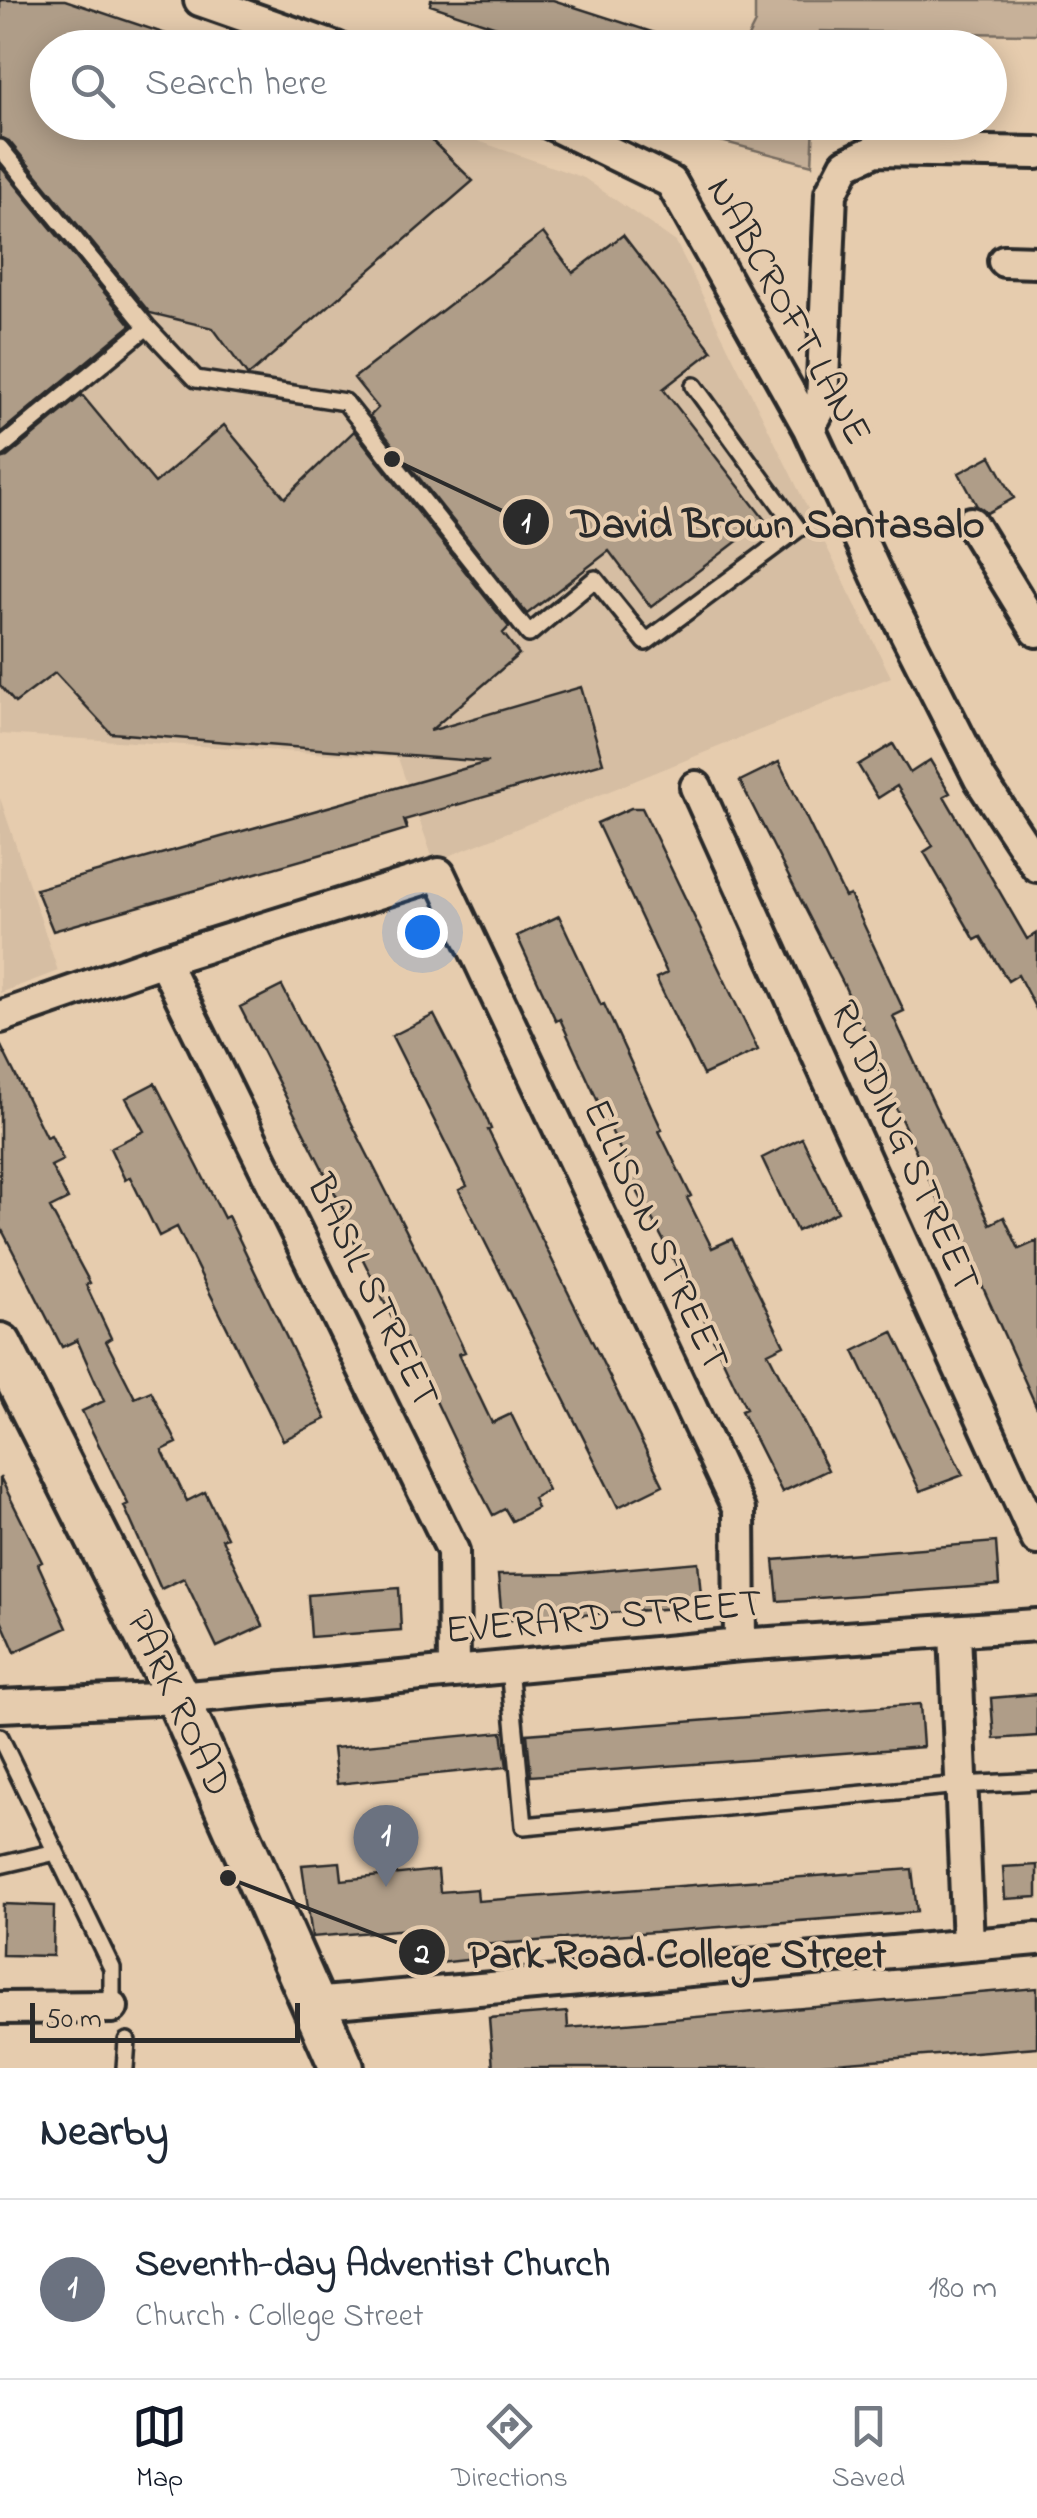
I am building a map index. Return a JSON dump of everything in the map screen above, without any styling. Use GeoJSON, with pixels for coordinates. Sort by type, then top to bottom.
{"type":"FeatureCollection","features":[{"type":"Feature","properties":{"kind":"street"},"geometry":{"type":"LineString","coordinates":[[200,0],[285,30]]}},
{"type":"Feature","properties":{"kind":"street","name":"NABCROFT LANE"},"geometry":{"type":"LineString","coordinates":[[585,140],[671,182],[810,428],[879,580],[980,779],[1037,866]]}},
{"type":"Feature","properties":{"kind":"street"},"geometry":{"type":"LineString","coordinates":[[810,428],[822,404],[832,193],[846,164],[876,150],[1037,152]]}},
{"type":"Feature","properties":{"kind":"street"},"geometry":{"type":"LineString","coordinates":[[1004,261],[1037,262]]}},
{"type":"Feature","properties":{"kind":"street"},"geometry":{"type":"LineString","coordinates":[[971,523],[1037,631]]}},
{"type":"Feature","properties":{"kind":"street","name":"RUDDING STREET"},"geometry":{"type":"LineString","coordinates":[[696,787],[1037,1539]]}},
{"type":"Feature","properties":{"kind":"street","name":"ELLISON STREET"},"geometry":{"type":"LineString","coordinates":[[164,960],[440,874],[739,1510],[740,1645]]}},
{"type":"Feature","properties":{"kind":"street"},"geometry":{"type":"LineString","coordinates":[[0,1017],[164,960]]}},
{"type":"Feature","properties":{"kind":"street","name":"BASIL STREET"},"geometry":{"type":"LineString","coordinates":[[164,960],[453,1551],[454,1672]]}},
{"type":"Feature","properties":{"kind":"street","name":"PARK ROAD"},"geometry":{"type":"LineString","coordinates":[[0,1345],[178,1698],[342,2068]]}},
{"type":"Feature","properties":{"kind":"street","name":"EVERARD STREET"},"geometry":{"type":"LineString","coordinates":[[0,1706],[178,1698],[740,1645],[1037,1625]]}},
{"type":"Feature","properties":{"kind":"street"},"geometry":{"type":"LineString","coordinates":[[956,1632],[968,1944]]}},
{"type":"Feature","properties":{"kind":"street"},"geometry":{"type":"LineString","coordinates":[[312,2004],[1037,1939]]}},
{"type":"Feature","properties":{"kind":"street"},"geometry":{"type":"LineString","coordinates":[[0,2008],[112,2007]]}},
{"type":"Feature","properties":{"kind":"lane"},"geometry":{"type":"LineString","coordinates":[[0,148],[146,327],[196,379],[345,402],[529,634],[595,580],[646,642],[798,529],[694,386]]}},
{"type":"Feature","properties":{"kind":"lane"},"geometry":{"type":"LineString","coordinates":[[0,448],[146,327]]}},
{"type":"Feature","properties":{"kind":"lane"},"geometry":{"type":"LineString","coordinates":[[509,1668],[524,1826],[1037,1781]]}},
{"type":"Feature","properties":{"kind":"lane"},"geometry":{"type":"LineString","coordinates":[[0,1737],[112,1968],[112,2007]]}},
{"type":"Feature","properties":{"kind":"lane"},"geometry":{"type":"LineString","coordinates":[[0,1865],[56,1852]]}},
{"type":"Feature","properties":{"kind":"lane"},"geometry":{"type":"LineString","coordinates":[[125,2068],[127,2041]]}},
{"type":"Feature","properties":{"kind":"shaded area"},"geometry":{"type":"Polygon","coordinates":[[[0,0],[65,0],[154,30],[30,30],[30,140],[476,140],[584,178],[676,242],[891,677],[434,862],[398,758],[0,734],[0,0]]]}},
{"type":"Feature","properties":{"kind":"shaded area"},"geometry":{"type":"Polygon","coordinates":[[[755,0],[1037,0],[1037,34],[1007,34],[1007,30],[752,30],[755,0]]]}},
{"type":"Feature","properties":{"kind":"shaded area"},"geometry":{"type":"Polygon","coordinates":[[[717,140],[813,140],[812,165],[717,140]]]}},
{"type":"Feature","properties":{"kind":"shaded area"},"geometry":{"type":"Polygon","coordinates":[[[0,798],[58,971],[0,993],[0,798]]]}},
{"type":"Feature","properties":{"kind":"building"},"geometry":{"type":"Polygon","coordinates":[[[0,0],[65,0],[154,30],[30,30],[30,140],[431,140],[473,181],[248,376],[213,328],[150,313],[9,141],[0,137],[0,0]]]}},
{"type":"Feature","properties":{"kind":"building"},"geometry":{"type":"Polygon","coordinates":[[[431,0],[553,0],[646,30],[506,30],[430,5],[431,0]]]}},
{"type":"Feature","properties":{"kind":"building"},"geometry":{"type":"Polygon","coordinates":[[[0,166],[131,325],[0,433],[0,166]]]}},
{"type":"Feature","properties":{"kind":"building"},"geometry":{"type":"Polygon","coordinates":[[[543,233],[573,273],[623,235],[712,351],[663,389],[765,520],[651,607],[609,551],[527,614],[370,416],[378,408],[354,378],[543,233]]]}},
{"type":"Feature","properties":{"kind":"building"},"geometry":{"type":"Polygon","coordinates":[[[82,395],[155,483],[224,425],[285,498],[354,431],[509,627],[503,633],[519,654],[430,731],[581,687],[603,763],[404,820],[407,829],[53,931],[36,889],[488,762],[111,733],[55,673],[15,703],[0,685],[0,459],[82,395]]]}},
{"type":"Feature","properties":{"kind":"building"},"geometry":{"type":"Polygon","coordinates":[[[991,456],[1014,498],[987,513],[977,506],[959,473],[991,456]]]}},
{"type":"Feature","properties":{"kind":"building"},"geometry":{"type":"Polygon","coordinates":[[[893,744],[910,773],[930,760],[950,793],[944,796],[1027,939],[1037,933],[1037,1011],[1018,975],[1008,981],[981,937],[975,940],[924,852],[933,846],[897,786],[878,798],[858,765],[893,744]]]}},
{"type":"Feature","properties":{"kind":"building"},"geometry":{"type":"Polygon","coordinates":[[[779,762],[845,897],[850,895],[904,1011],[893,1016],[990,1224],[1004,1217],[1019,1249],[1037,1241],[1037,1408],[954,1223],[950,1225],[890,1095],[844,985],[740,781],[779,762]]]}},
{"type":"Feature","properties":{"kind":"building"},"geometry":{"type":"Polygon","coordinates":[[[631,808],[642,808],[758,1050],[703,1075],[656,978],[667,973],[597,823],[631,808]]]}},
{"type":"Feature","properties":{"kind":"building"},"geometry":{"type":"Polygon","coordinates":[[[559,916],[601,1005],[604,1004],[712,1248],[732,1239],[784,1345],[768,1353],[828,1470],[782,1492],[741,1411],[746,1409],[692,1294],[626,1170],[629,1169],[560,1019],[556,1021],[517,936],[559,916]]]}},
{"type":"Feature","properties":{"kind":"building"},"geometry":{"type":"Polygon","coordinates":[[[282,986],[422,1262],[465,1352],[459,1354],[492,1423],[511,1414],[548,1490],[533,1498],[537,1508],[512,1521],[505,1509],[493,1515],[240,1007],[282,986]]]}},
{"type":"Feature","properties":{"kind":"building"},"geometry":{"type":"Polygon","coordinates":[[[434,1015],[663,1485],[618,1507],[459,1190],[467,1186],[392,1036],[434,1015]]]}},
{"type":"Feature","properties":{"kind":"building"},"geometry":{"type":"Polygon","coordinates":[[[0,1044],[46,1137],[51,1135],[63,1160],[51,1166],[68,1199],[50,1208],[90,1283],[86,1285],[111,1338],[106,1341],[135,1398],[151,1391],[177,1443],[162,1450],[187,1501],[205,1492],[227,1537],[222,1539],[263,1626],[217,1647],[184,1578],[161,1589],[124,1506],[128,1504],[82,1411],[104,1401],[77,1340],[62,1347],[0,1226],[0,1044]]]}},
{"type":"Feature","properties":{"kind":"building"},"geometry":{"type":"Polygon","coordinates":[[[155,1083],[224,1218],[228,1216],[326,1419],[283,1440],[177,1227],[159,1236],[130,1177],[125,1180],[110,1148],[144,1131],[126,1098],[155,1083]]]}},
{"type":"Feature","properties":{"kind":"building"},"geometry":{"type":"Polygon","coordinates":[[[802,1138],[838,1212],[797,1231],[762,1158],[802,1138]]]}},
{"type":"Feature","properties":{"kind":"building"},"geometry":{"type":"Polygon","coordinates":[[[893,1332],[963,1475],[920,1491],[854,1351],[893,1332]]]}},
{"type":"Feature","properties":{"kind":"building"},"geometry":{"type":"Polygon","coordinates":[[[0,1477],[42,1562],[38,1564],[67,1628],[15,1652],[0,1618],[0,1477]]]}},
{"type":"Feature","properties":{"kind":"building"},"geometry":{"type":"Polygon","coordinates":[[[996,1542],[999,1585],[778,1601],[774,1560],[996,1542]]]}},
{"type":"Feature","properties":{"kind":"building"},"geometry":{"type":"Polygon","coordinates":[[[698,1562],[702,1606],[502,1621],[498,1575],[564,1574],[698,1562]]]}},
{"type":"Feature","properties":{"kind":"building"},"geometry":{"type":"Polygon","coordinates":[[[399,1588],[401,1630],[311,1637],[308,1595],[399,1588]]]}},
{"type":"Feature","properties":{"kind":"building"},"geometry":{"type":"Polygon","coordinates":[[[1037,1694],[1037,1736],[994,1739],[991,1698],[1037,1694]]]}},
{"type":"Feature","properties":{"kind":"building"},"geometry":{"type":"Polygon","coordinates":[[[920,1704],[923,1747],[531,1776],[527,1734],[920,1704]]]}},
{"type":"Feature","properties":{"kind":"building"},"geometry":{"type":"Polygon","coordinates":[[[502,1732],[507,1767],[337,1784],[333,1748],[502,1732]]]}},
{"type":"Feature","properties":{"kind":"building"},"geometry":{"type":"Polygon","coordinates":[[[340,1862],[342,1880],[438,1870],[440,1892],[477,1889],[478,1901],[912,1869],[917,1912],[483,1945],[484,1958],[412,1966],[408,1929],[312,1937],[302,1865],[340,1862]]]}},
{"type":"Feature","properties":{"kind":"building"},"geometry":{"type":"Polygon","coordinates":[[[1037,1865],[1037,1897],[1005,1899],[1003,1867],[1037,1865]]]}},
{"type":"Feature","properties":{"kind":"building"},"geometry":{"type":"Polygon","coordinates":[[[3,1904],[54,1906],[53,1956],[2,1955],[3,1904]]]}},
{"type":"Feature","properties":{"kind":"building"},"geometry":{"type":"Polygon","coordinates":[[[1037,1988],[1037,2047],[772,2068],[493,2068],[489,2018],[567,2012],[568,2028],[1037,1988]]]}},
{"type":"Feature","properties":{"kind":"place","name":"David Brown Santasalo"},"geometry":{"type":"Point","coordinates":[392,459]}},
{"type":"Feature","properties":{"kind":"place","name":"Park Road College Street"},"geometry":{"type":"Point","coordinates":[228,1878]}},
{"type":"Feature","properties":{"kind":"place","name":"Seventh-day Adventist Church"},"geometry":{"type":"Point","coordinates":[386,1887]}}]}
